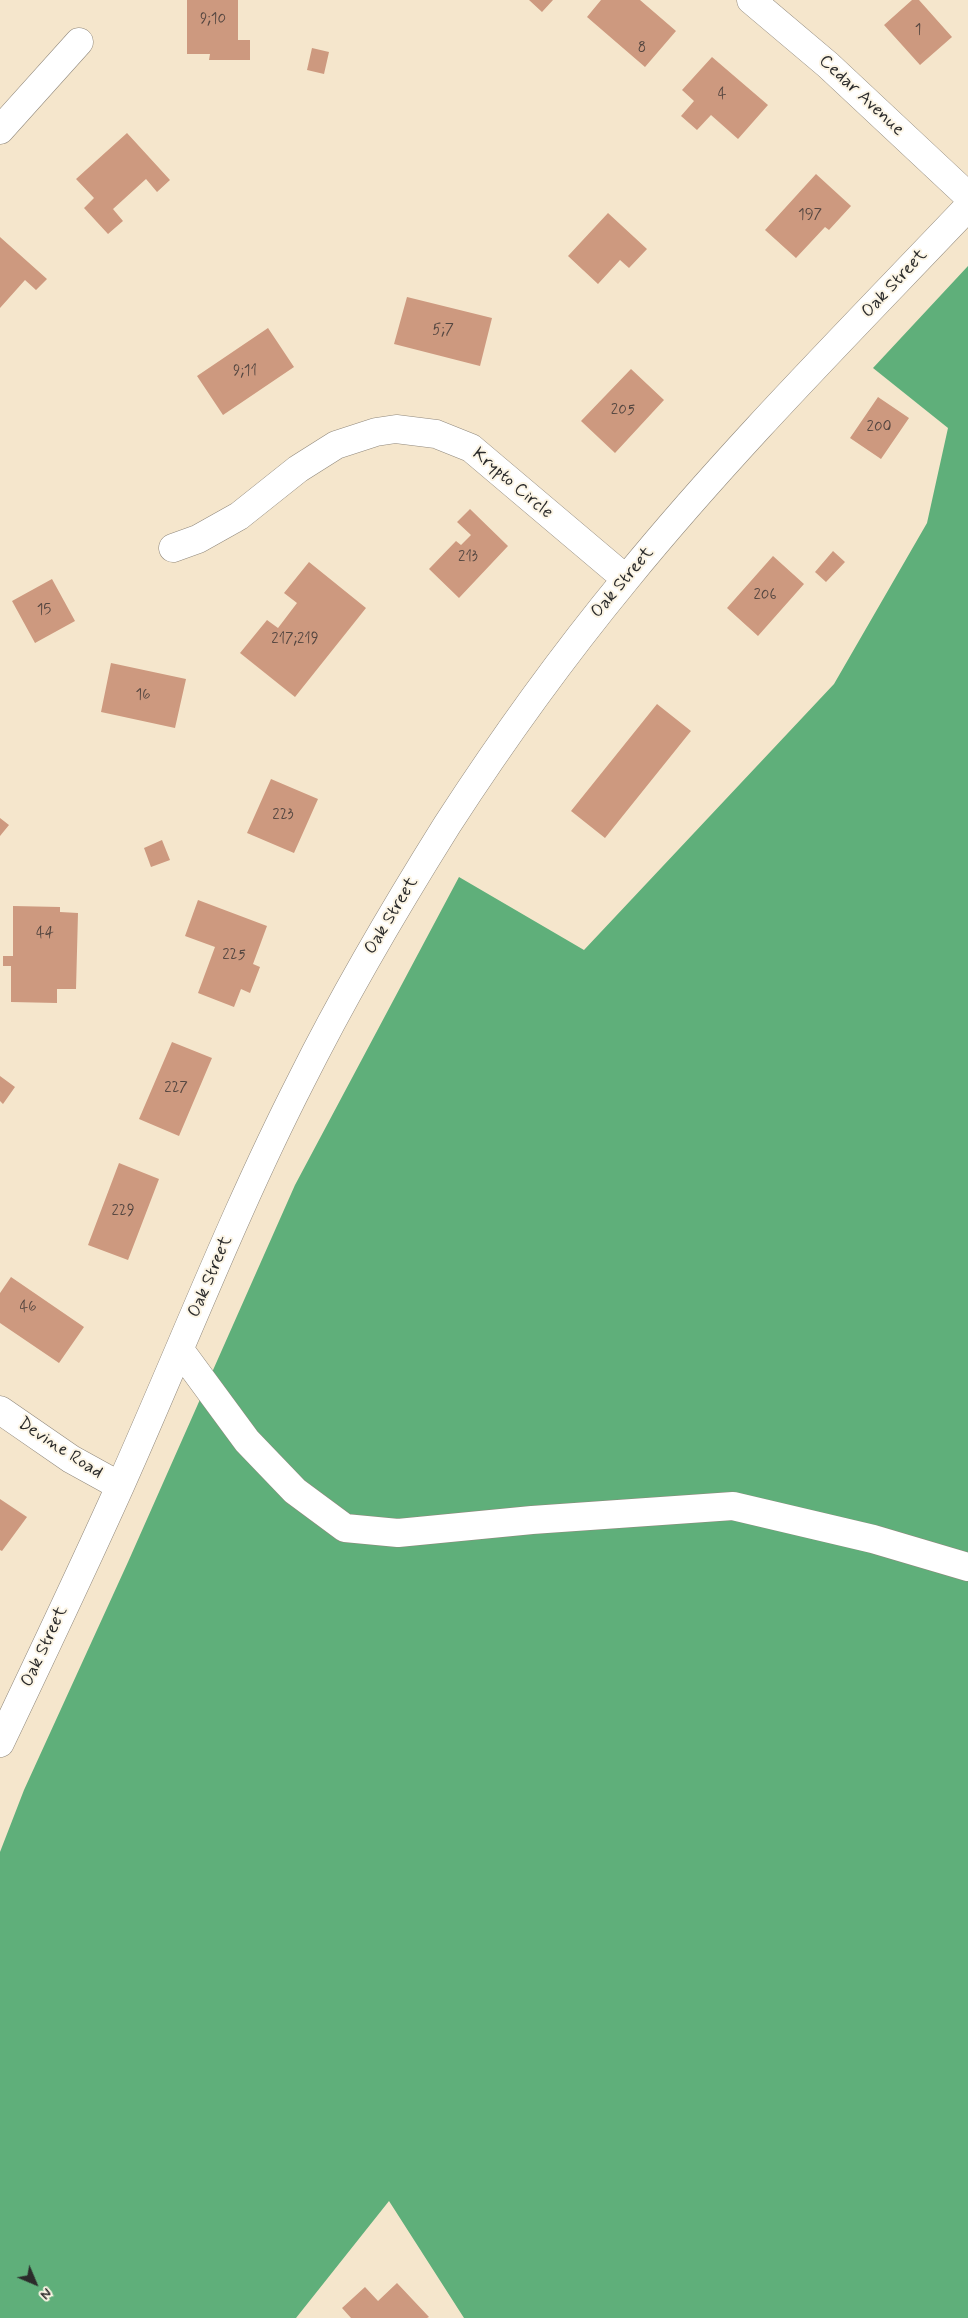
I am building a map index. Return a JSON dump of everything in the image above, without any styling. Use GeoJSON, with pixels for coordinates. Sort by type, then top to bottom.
{"type":"FeatureCollection","features":[{"type":"Feature","properties":{"kind":"street","name":"Cedar Avenue"},"geometry":{"type":"LineString","coordinates":[[751,0],[828,65],[968,196]]}},
{"type":"Feature","properties":{"kind":"street"},"geometry":{"type":"LineString","coordinates":[[0,130],[79,42]]}},
{"type":"Feature","properties":{"kind":"street","name":"Oak Street"},"geometry":{"type":"LineString","coordinates":[[0,1743],[120,1486],[271,1143],[300,1082],[362,966],[426,859],[485,769],[554,671],[626,579],[731,459],[968,207]]}},
{"type":"Feature","properties":{"kind":"street","name":"Krypto Circle"},"geometry":{"type":"LineString","coordinates":[[173,548],[198,539],[239,516],[298,469],[336,444],[376,432],[396,429],[436,434],[471,448],[626,579]]}},
{"type":"Feature","properties":{"kind":"street"},"geometry":{"type":"LineString","coordinates":[[180,1350],[247,1441],[295,1491],[345,1528],[398,1533],[532,1520],[734,1506],[873,1539],[968,1567]]}},
{"type":"Feature","properties":{"kind":"street","name":"Devine Road"},"geometry":{"type":"LineString","coordinates":[[0,1410],[71,1459],[120,1486]]}},
{"type":"Feature","properties":{"kind":"green space"},"geometry":{"type":"Polygon","coordinates":[[[968,266],[968,2318],[464,2318],[389,2201],[296,2318],[0,2318],[0,1852],[24,1790],[128,1562],[295,1185],[459,877],[584,950],[834,684],[927,523],[948,428],[873,368],[968,266]]]}},
{"type":"Feature","properties":{"kind":"building"},"geometry":{"type":"Polygon","coordinates":[[[187,0],[238,0],[238,40],[250,40],[250,60],[209,60],[210,54],[187,54],[187,0]]]}},
{"type":"Feature","properties":{"kind":"building"},"geometry":{"type":"Polygon","coordinates":[[[529,0],[553,0],[542,12],[529,0]]]}},
{"type":"Feature","properties":{"kind":"building"},"geometry":{"type":"Polygon","coordinates":[[[601,0],[640,0],[676,31],[645,67],[587,17],[601,0]]]}},
{"type":"Feature","properties":{"kind":"building"},"geometry":{"type":"Polygon","coordinates":[[[912,0],[919,0],[952,37],[920,65],[884,25],[912,0]]]}},
{"type":"Feature","properties":{"kind":"building"},"geometry":{"type":"Polygon","coordinates":[[[312,48],[329,52],[324,74],[307,70],[312,48]]]}},
{"type":"Feature","properties":{"kind":"building"},"geometry":{"type":"Polygon","coordinates":[[[712,57],[768,105],[738,139],[711,115],[697,130],[681,116],[694,101],[682,90],[712,57]]]}},
{"type":"Feature","properties":{"kind":"building"},"geometry":{"type":"Polygon","coordinates":[[[127,133],[170,180],[157,192],[146,179],[113,209],[123,221],[108,234],[84,208],[94,198],[76,179],[127,133]]]}},
{"type":"Feature","properties":{"kind":"building"},"geometry":{"type":"Polygon","coordinates":[[[816,174],[851,206],[829,230],[825,227],[796,258],[765,230],[816,174]]]}},
{"type":"Feature","properties":{"kind":"building"},"geometry":{"type":"Polygon","coordinates":[[[608,213],[647,249],[629,268],[620,260],[598,284],[568,256],[608,213]]]}},
{"type":"Feature","properties":{"kind":"building"},"geometry":{"type":"Polygon","coordinates":[[[0,237],[47,279],[36,290],[25,280],[0,308],[0,237]]]}},
{"type":"Feature","properties":{"kind":"building"},"geometry":{"type":"Polygon","coordinates":[[[407,297],[492,318],[480,366],[394,344],[407,297]]]}},
{"type":"Feature","properties":{"kind":"building"},"geometry":{"type":"Polygon","coordinates":[[[268,328],[294,367],[223,415],[197,376],[268,328]]]}},
{"type":"Feature","properties":{"kind":"building"},"geometry":{"type":"Polygon","coordinates":[[[631,369],[664,400],[615,453],[581,421],[631,369]]]}},
{"type":"Feature","properties":{"kind":"building"},"geometry":{"type":"Polygon","coordinates":[[[878,397],[909,418],[881,459],[850,438],[878,397]]]}},
{"type":"Feature","properties":{"kind":"building"},"geometry":{"type":"Polygon","coordinates":[[[470,509],[508,546],[459,598],[429,569],[456,541],[461,545],[471,535],[457,522],[470,509]]]}},
{"type":"Feature","properties":{"kind":"building"},"geometry":{"type":"Polygon","coordinates":[[[833,551],[845,562],[826,582],[815,572],[833,551]]]}},
{"type":"Feature","properties":{"kind":"building"},"geometry":{"type":"Polygon","coordinates":[[[773,556],[804,584],[758,636],[727,608],[773,556]]]}},
{"type":"Feature","properties":{"kind":"building"},"geometry":{"type":"Polygon","coordinates":[[[309,562],[366,608],[295,697],[240,653],[267,620],[278,628],[297,603],[284,593],[309,562]]]}},
{"type":"Feature","properties":{"kind":"building"},"geometry":{"type":"Polygon","coordinates":[[[52,579],[75,621],[35,643],[12,601],[52,579]]]}},
{"type":"Feature","properties":{"kind":"building"},"geometry":{"type":"Polygon","coordinates":[[[111,663],[186,679],[175,728],[101,712],[111,663]]]}},
{"type":"Feature","properties":{"kind":"building"},"geometry":{"type":"Polygon","coordinates":[[[657,704],[691,731],[605,838],[571,811],[657,704]]]}},
{"type":"Feature","properties":{"kind":"building"},"geometry":{"type":"Polygon","coordinates":[[[271,779],[318,799],[294,853],[247,833],[271,779]]]}},
{"type":"Feature","properties":{"kind":"building"},"geometry":{"type":"Polygon","coordinates":[[[0,818],[9,825],[0,836],[0,818]]]}},
{"type":"Feature","properties":{"kind":"building"},"geometry":{"type":"Polygon","coordinates":[[[162,840],[170,860],[151,867],[144,848],[162,840]]]}},
{"type":"Feature","properties":{"kind":"building"},"geometry":{"type":"Polygon","coordinates":[[[198,900],[267,926],[253,964],[260,967],[250,993],[241,989],[234,1007],[198,993],[215,947],[185,936],[198,900]]]}},
{"type":"Feature","properties":{"kind":"building"},"geometry":{"type":"Polygon","coordinates":[[[13,906],[60,907],[60,912],[78,913],[76,989],[57,989],[57,1003],[11,1002],[11,966],[3,966],[3,956],[13,956],[13,906]]]}},
{"type":"Feature","properties":{"kind":"building"},"geometry":{"type":"Polygon","coordinates":[[[172,1042],[212,1058],[179,1136],[139,1119],[172,1042]]]}},
{"type":"Feature","properties":{"kind":"building"},"geometry":{"type":"Polygon","coordinates":[[[0,1076],[15,1087],[3,1104],[0,1101],[0,1076]]]}},
{"type":"Feature","properties":{"kind":"building"},"geometry":{"type":"Polygon","coordinates":[[[119,1163],[159,1179],[128,1260],[88,1245],[119,1163]]]}},
{"type":"Feature","properties":{"kind":"building"},"geometry":{"type":"Polygon","coordinates":[[[11,1277],[84,1327],[59,1363],[0,1323],[0,1293],[11,1277]]]}},
{"type":"Feature","properties":{"kind":"building"},"geometry":{"type":"Polygon","coordinates":[[[0,1499],[27,1517],[2,1551],[0,1550],[0,1499]]]}},
{"type":"Feature","properties":{"kind":"building"},"geometry":{"type":"Polygon","coordinates":[[[397,2283],[429,2317],[351,2318],[342,2308],[365,2287],[378,2301],[397,2283]]]}}]}
